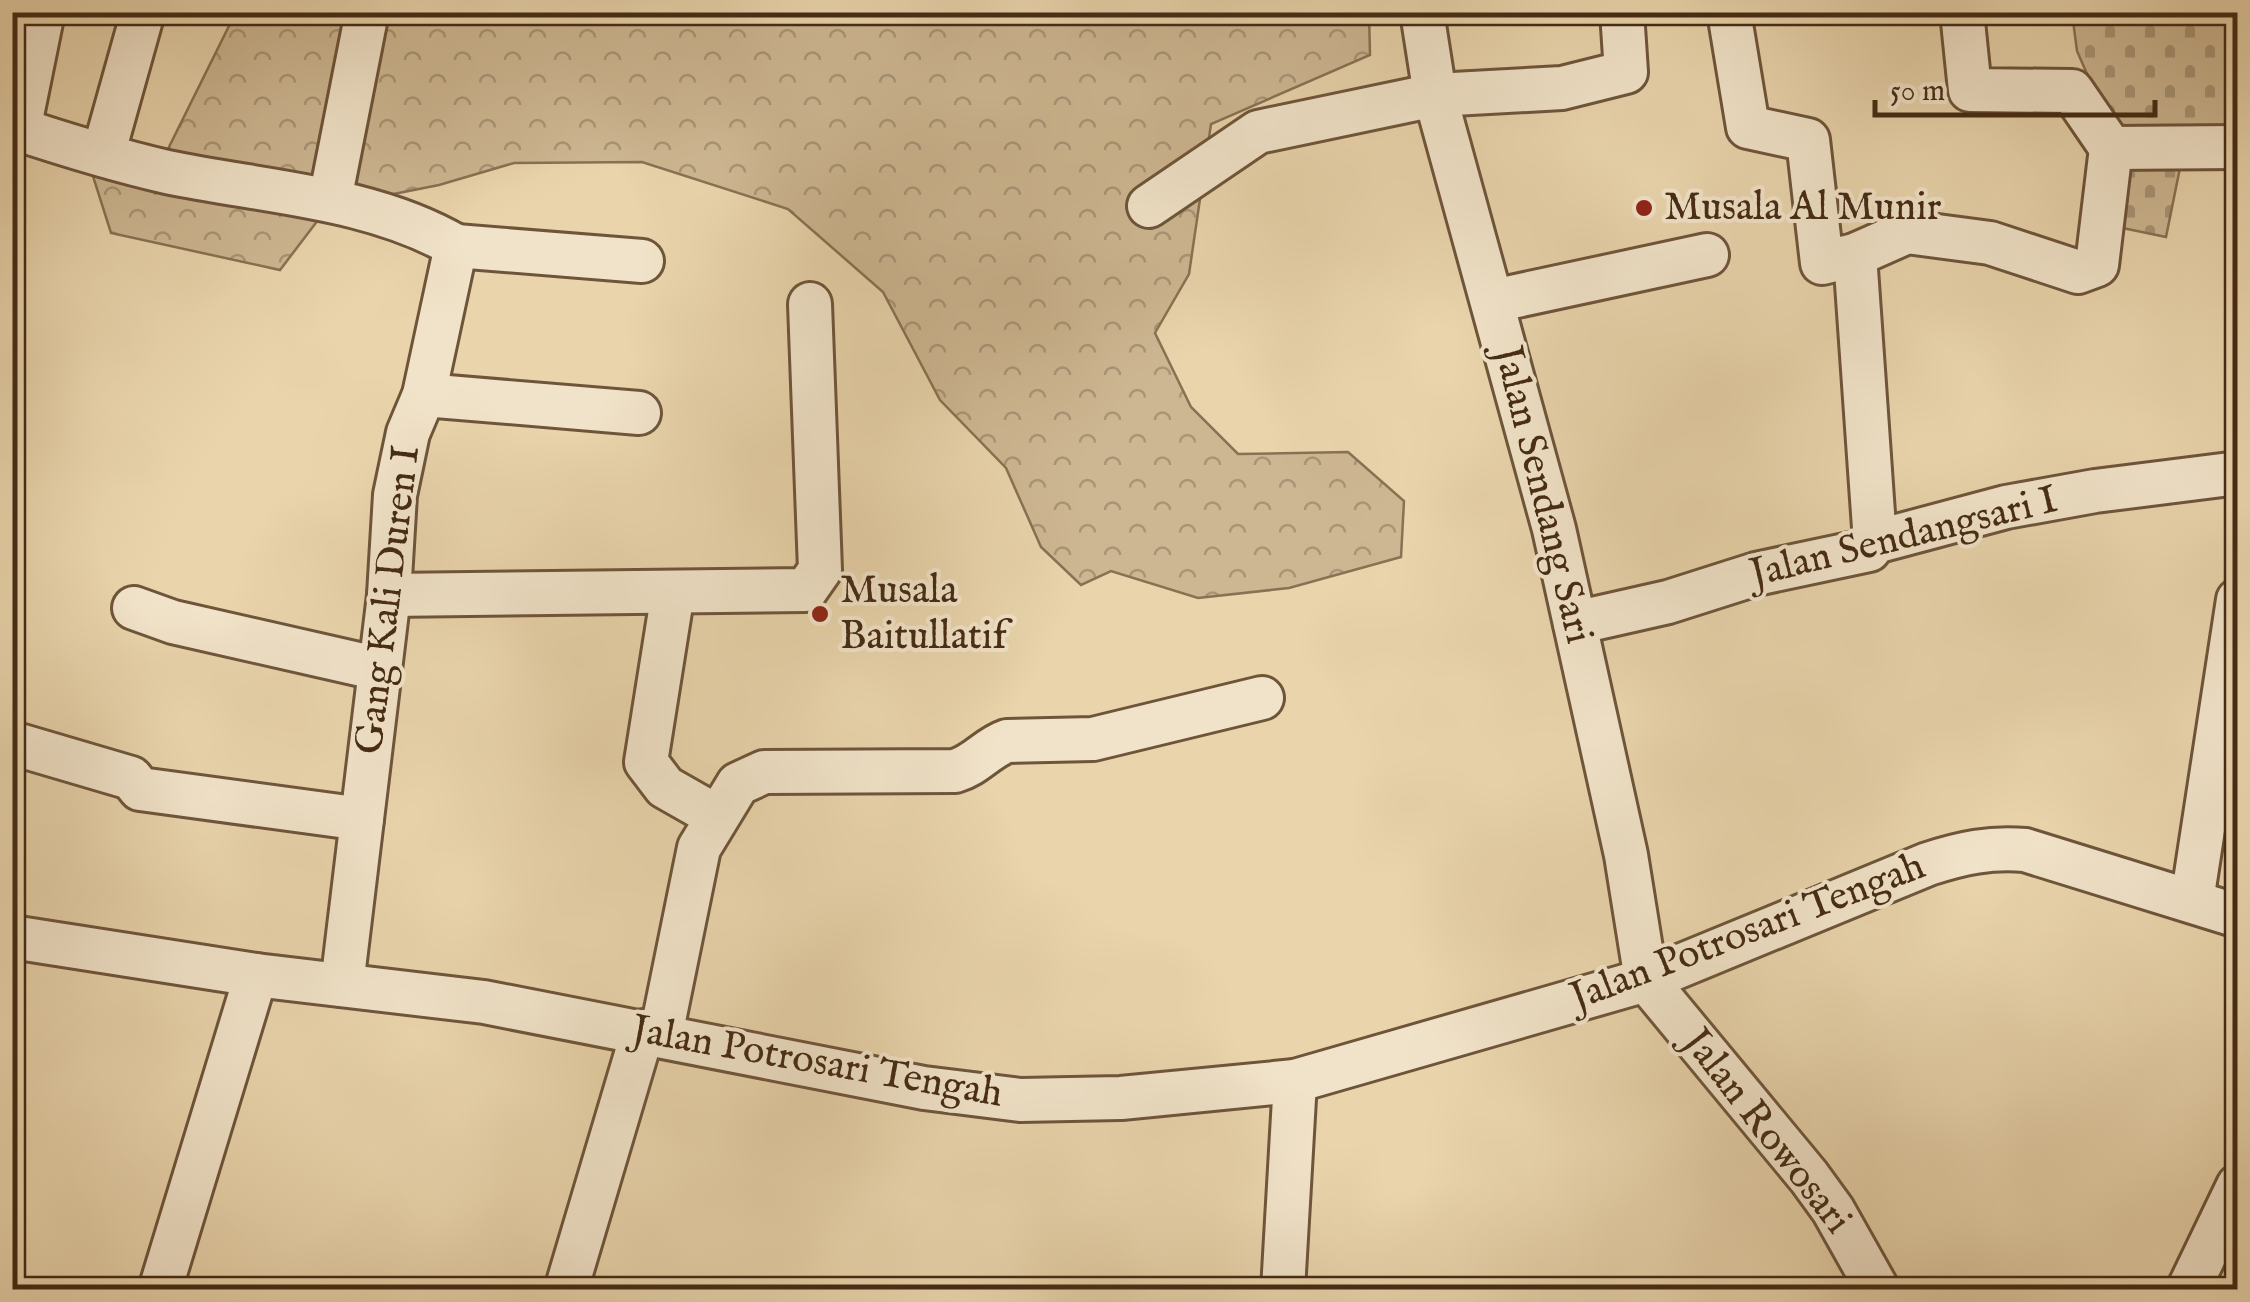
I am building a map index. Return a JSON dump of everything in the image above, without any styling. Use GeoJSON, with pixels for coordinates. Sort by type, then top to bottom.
{"type":"FeatureCollection","features":[{"type":"Feature","properties":{"kind":"street"},"geometry":{"type":"LineString","coordinates":[[43,12],[16,128],[168,172],[330,200],[444,239],[642,261]]}},
{"type":"Feature","properties":{"kind":"street"},"geometry":{"type":"LineString","coordinates":[[104,155],[143,12]]}},
{"type":"Feature","properties":{"kind":"street"},"geometry":{"type":"LineString","coordinates":[[330,200],[367,12]]}},
{"type":"Feature","properties":{"kind":"street","name":"Jalan Sendang Sari"},"geometry":{"type":"LineString","coordinates":[[1422,12],[1435,94],[1554,529],[1626,856],[1646,980]]}},
{"type":"Feature","properties":{"kind":"street"},"geometry":{"type":"LineString","coordinates":[[1149,206],[1258,132],[1435,94],[1562,88],[1626,72],[1622,12]]}},
{"type":"Feature","properties":{"kind":"street"},"geometry":{"type":"LineString","coordinates":[[1729,12],[1748,128],[1808,140],[1822,263],[1855,255],[1907,232],[1990,244],[2078,272],[2097,265],[2111,148],[2072,91],[1970,90],[1962,12]]}},
{"type":"Feature","properties":{"kind":"street"},"geometry":{"type":"LineString","coordinates":[[2111,148],[2238,147]]}},
{"type":"Feature","properties":{"kind":"street","name":"Gang Kali Duren I"},"geometry":{"type":"LineString","coordinates":[[342,985],[389,595],[396,495],[408,433],[424,395],[444,239]]}},
{"type":"Feature","properties":{"kind":"street"},"geometry":{"type":"LineString","coordinates":[[1492,301],[1707,255]]}},
{"type":"Feature","properties":{"kind":"street"},"geometry":{"type":"LineString","coordinates":[[1855,255],[1876,542]]}},
{"type":"Feature","properties":{"kind":"street"},"geometry":{"type":"LineString","coordinates":[[389,595],[806,590],[820,570],[810,304]]}},
{"type":"Feature","properties":{"kind":"street"},"geometry":{"type":"LineString","coordinates":[[424,395],[639,413]]}},
{"type":"Feature","properties":{"kind":"street","name":"Jalan Sendangsari I"},"geometry":{"type":"LineString","coordinates":[[1575,623],[1668,602],[1756,574],[1869,550],[1876,542],[2006,507],[2238,473]]}},
{"type":"Feature","properties":{"kind":"street"},"geometry":{"type":"LineString","coordinates":[[673,592],[646,762],[665,787],[716,816]]}},
{"type":"Feature","properties":{"kind":"street"},"geometry":{"type":"LineString","coordinates":[[2192,902],[2233,665],[2238,600]]}},
{"type":"Feature","properties":{"kind":"street"},"geometry":{"type":"LineString","coordinates":[[134,608],[173,622],[380,670]]}},
{"type":"Feature","properties":{"kind":"street"},"geometry":{"type":"LineString","coordinates":[[566,1290],[652,1033],[699,848],[738,784],[764,772],[955,770],[974,764],[1007,740],[1092,739],[1262,698]]}},
{"type":"Feature","properties":{"kind":"street"},"geometry":{"type":"LineString","coordinates":[[12,743],[131,778],[140,789],[362,820]]}},
{"type":"Feature","properties":{"kind":"street","name":"Jalan Potrosari Tengah"},"geometry":{"type":"LineString","coordinates":[[12,937],[256,975],[484,1002],[924,1088],[1020,1100],[1121,1098],[1295,1080],[1646,980],[1966,852],[2025,850],[2238,916]]}},
{"type":"Feature","properties":{"kind":"street"},"geometry":{"type":"LineString","coordinates":[[160,1290],[256,975]]}},
{"type":"Feature","properties":{"kind":"street","name":"Jalan Rowosari"},"geometry":{"type":"LineString","coordinates":[[1646,980],[1809,1177],[1833,1210],[1878,1290]]}},
{"type":"Feature","properties":{"kind":"street"},"geometry":{"type":"LineString","coordinates":[[1283,1290],[1295,1080]]}},
{"type":"Feature","properties":{"kind":"street"},"geometry":{"type":"LineString","coordinates":[[2188,1290],[2232,1212]]}},
{"type":"Feature","properties":{"kind":"green space"},"geometry":{"type":"Polygon","coordinates":[[[253,13],[1369,13],[1370,55],[1211,124],[1189,274],[1155,333],[1191,407],[1238,454],[1348,452],[1404,501],[1401,557],[1289,588],[1198,598],[1111,571],[1081,585],[1041,547],[1006,468],[940,400],[883,292],[788,209],[642,162],[514,163],[439,185],[328,207],[280,270],[111,233],[91,170],[166,153],[229,26],[253,13]]]}},
{"type":"Feature","properties":{"kind":"green space"},"geometry":{"type":"Polygon","coordinates":[[[2072,13],[2237,13],[2237,164],[2183,153],[2166,237],[2108,225],[2117,143],[2077,51],[2072,13]]]}},
{"type":"Feature","properties":{"kind":"place","name":"Musala Al Munir"},"geometry":{"type":"Point","coordinates":[1644,208]}},
{"type":"Feature","properties":{"kind":"place","name":"Musala Baitullatif"},"geometry":{"type":"Point","coordinates":[820,614]}}]}
